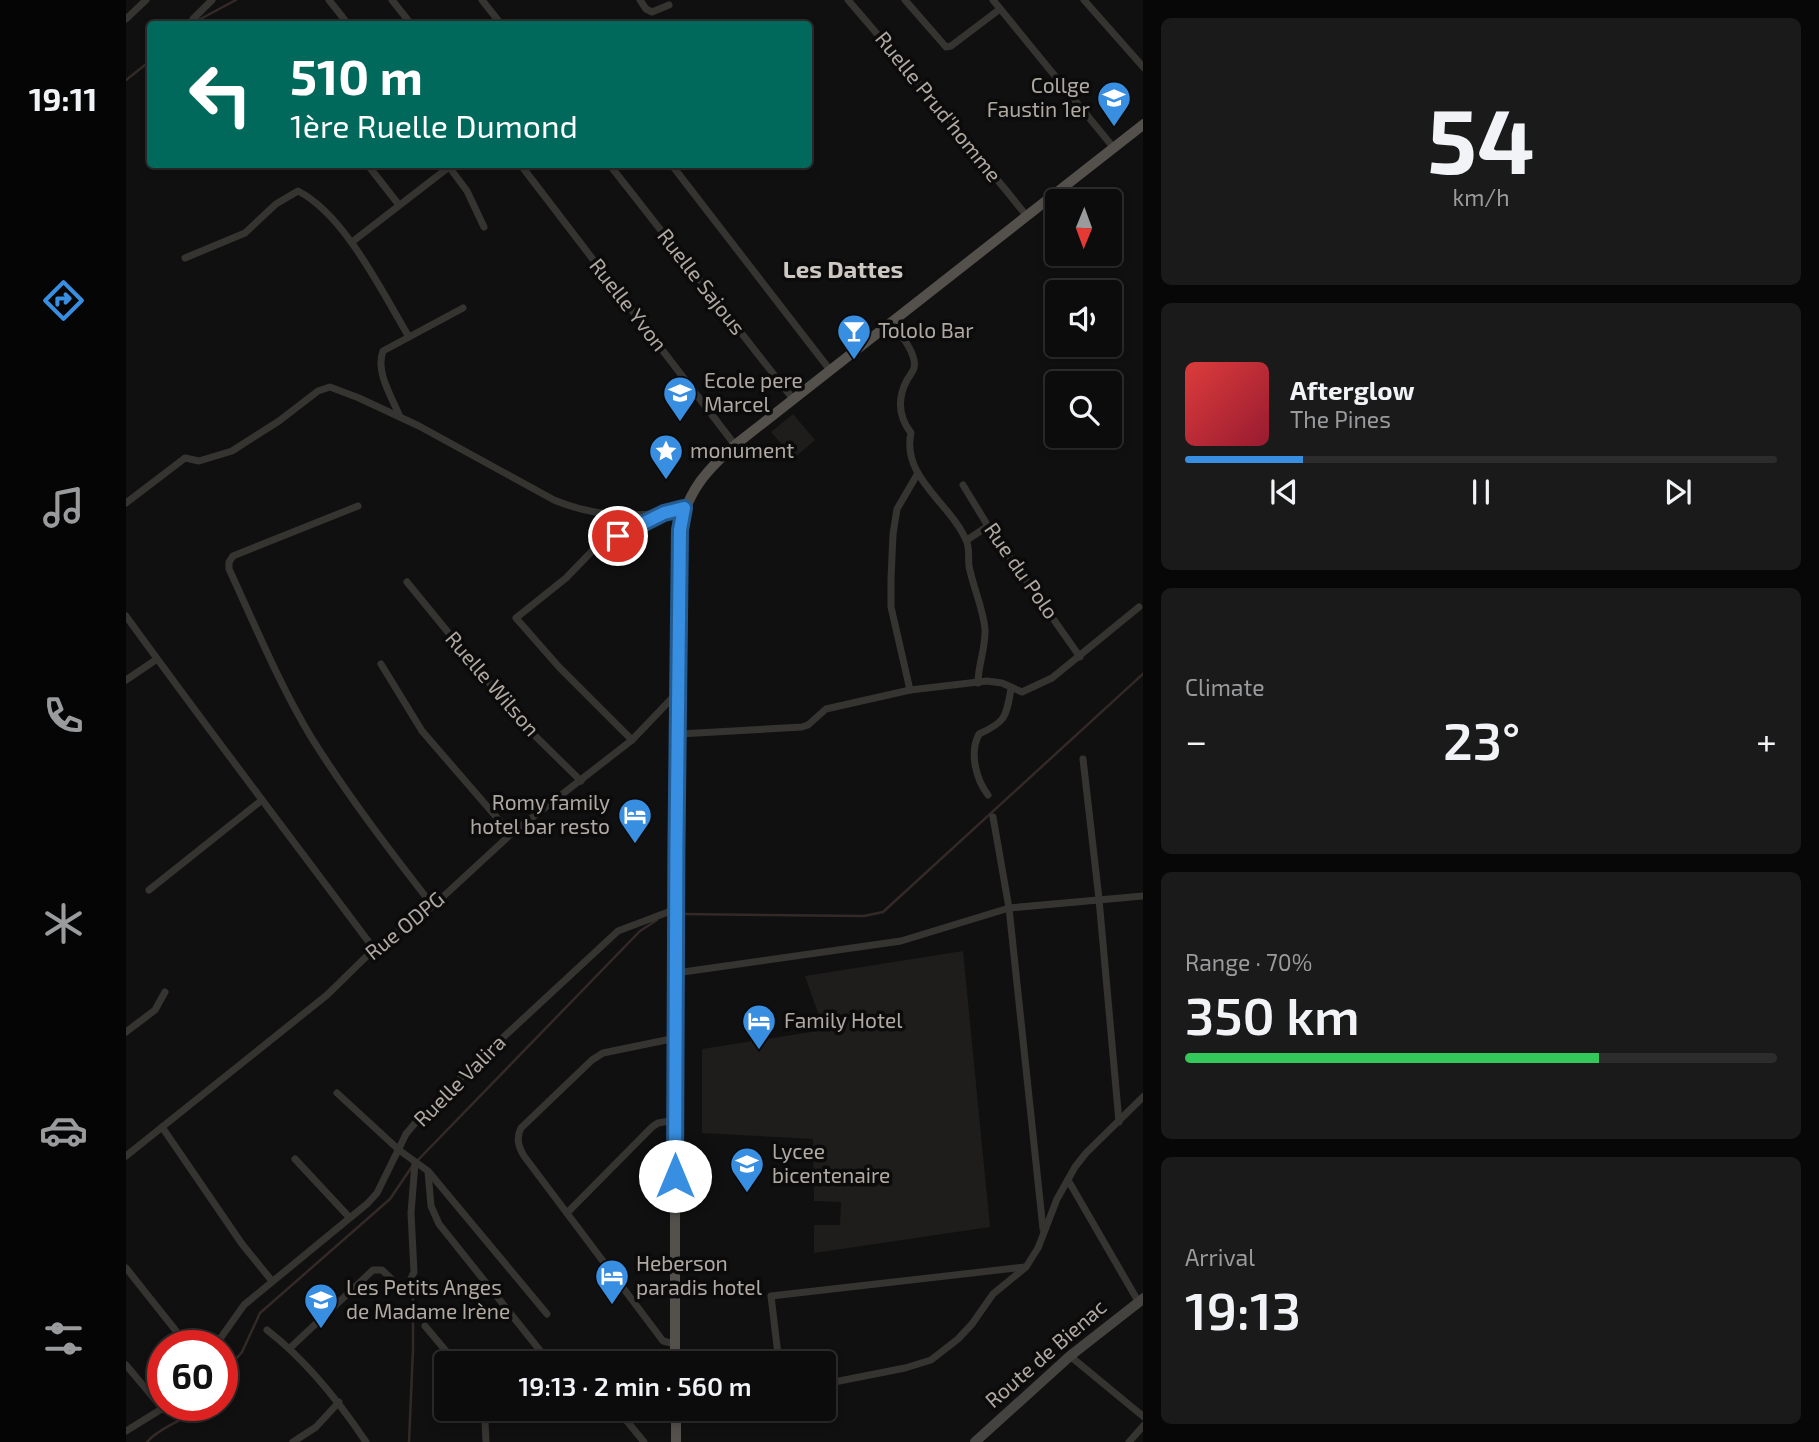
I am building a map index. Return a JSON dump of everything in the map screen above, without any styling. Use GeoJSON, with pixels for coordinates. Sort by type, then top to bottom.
{"type":"FeatureCollection","features":[{"type":"Feature","properties":{"kind":"main road"},"geometry":{"type":"LineString","coordinates":[[675,1351],[675,882],[680,530],[684,508],[712,466],[736,445],[1143,124]]}},
{"type":"Feature","properties":{"kind":"main road","name":"Route de Bienac"},"geometry":{"type":"LineString","coordinates":[[975,1442],[1070,1356],[1140,1300]]}},
{"type":"Feature","properties":{"kind":"main road"},"geometry":{"type":"LineString","coordinates":[[676,1421],[676,1442]]}},
{"type":"Feature","properties":{"kind":"street"},"geometry":{"type":"LineString","coordinates":[[126,19],[146,0]]}},
{"type":"Feature","properties":{"kind":"street"},"geometry":{"type":"LineString","coordinates":[[193,19],[212,0]]}},
{"type":"Feature","properties":{"kind":"street"},"geometry":{"type":"LineString","coordinates":[[329,0],[346,21]]}},
{"type":"Feature","properties":{"kind":"street"},"geometry":{"type":"LineString","coordinates":[[392,0],[409,21]]}},
{"type":"Feature","properties":{"kind":"street"},"geometry":{"type":"LineString","coordinates":[[482,0],[499,21]]}},
{"type":"Feature","properties":{"kind":"street"},"geometry":{"type":"LineString","coordinates":[[640,0],[646,9],[652,12],[669,5]]}},
{"type":"Feature","properties":{"kind":"street","name":"Ruelle Prud'homme"},"geometry":{"type":"LineString","coordinates":[[848,0],[1026,215]]}},
{"type":"Feature","properties":{"kind":"street"},"geometry":{"type":"LineString","coordinates":[[905,0],[946,47],[1000,9]]}},
{"type":"Feature","properties":{"kind":"street"},"geometry":{"type":"LineString","coordinates":[[993,0],[1113,147]]}},
{"type":"Feature","properties":{"kind":"street"},"geometry":{"type":"LineString","coordinates":[[1084,0],[1143,68]]}},
{"type":"Feature","properties":{"kind":"street"},"geometry":{"type":"LineString","coordinates":[[370,168],[399,205]]}},
{"type":"Feature","properties":{"kind":"street"},"geometry":{"type":"LineString","coordinates":[[352,242],[445,168]]}},
{"type":"Feature","properties":{"kind":"street"},"geometry":{"type":"LineString","coordinates":[[450,168],[467,191],[484,227]]}},
{"type":"Feature","properties":{"kind":"street","name":"Ruelle Yvon"},"geometry":{"type":"LineString","coordinates":[[523,168],[736,445]]}},
{"type":"Feature","properties":{"kind":"street","name":"Ruelle Sajous"},"geometry":{"type":"LineString","coordinates":[[612,168],[793,399]]}},
{"type":"Feature","properties":{"kind":"street"},"geometry":{"type":"LineString","coordinates":[[674,168],[830,370]]}},
{"type":"Feature","properties":{"kind":"street"},"geometry":{"type":"LineString","coordinates":[[185,258],[246,233],[276,204],[298,191],[312,198],[352,242],[409,337]]}},
{"type":"Feature","properties":{"kind":"street"},"geometry":{"type":"LineString","coordinates":[[400,416],[381,371],[383,351],[463,308]]}},
{"type":"Feature","properties":{"kind":"street"},"geometry":{"type":"LineString","coordinates":[[891,322],[914,359],[915,369],[901,396],[900,414],[911,433],[910,456],[918,473],[967,541],[969,566],[985,631],[978,667],[978,683]]}},
{"type":"Feature","properties":{"kind":"street"},"geometry":{"type":"LineString","coordinates":[[126,503],[184,458],[199,461],[232,451],[325,388],[359,398],[400,416],[554,500],[577,509],[601,515],[664,513],[684,508]]}},
{"type":"Feature","properties":{"kind":"street"},"geometry":{"type":"LineString","coordinates":[[910,690],[891,607],[891,579],[897,509],[918,473]]}},
{"type":"Feature","properties":{"kind":"street","name":"Rue du Polo"},"geometry":{"type":"LineString","coordinates":[[964,485],[988,526],[1080,657]]}},
{"type":"Feature","properties":{"kind":"street"},"geometry":{"type":"LineString","coordinates":[[358,506],[233,556],[229,569],[310,735],[364,817],[433,906]]}},
{"type":"Feature","properties":{"kind":"street"},"geometry":{"type":"LineString","coordinates":[[632,740],[559,667],[516,618],[566,578],[596,547],[664,513]]}},
{"type":"Feature","properties":{"kind":"street"},"geometry":{"type":"LineString","coordinates":[[967,541],[988,526]]}},
{"type":"Feature","properties":{"kind":"street","name":"Ruelle Wilson"},"geometry":{"type":"LineString","coordinates":[[407,582],[522,723],[581,781]]}},
{"type":"Feature","properties":{"kind":"street"},"geometry":{"type":"LineString","coordinates":[[679,734],[802,727],[826,709],[910,690],[1002,683],[1022,692],[1052,678],[1139,607]]}},
{"type":"Feature","properties":{"kind":"street"},"geometry":{"type":"LineString","coordinates":[[126,616],[374,949]]}},
{"type":"Feature","properties":{"kind":"street"},"geometry":{"type":"LineString","coordinates":[[126,680],[157,659]]}},
{"type":"Feature","properties":{"kind":"street"},"geometry":{"type":"LineString","coordinates":[[381,664],[422,730],[511,834]]}},
{"type":"Feature","properties":{"kind":"street"},"geometry":{"type":"LineString","coordinates":[[988,794],[979,783],[976,773],[976,740],[979,734],[995,728],[1007,715],[1011,689]]}},
{"type":"Feature","properties":{"kind":"street","name":"Rue ODPG"},"geometry":{"type":"LineString","coordinates":[[127,1152],[327,995],[374,949],[433,906],[511,834],[632,740],[679,691]]}},
{"type":"Feature","properties":{"kind":"street"},"geometry":{"type":"LineString","coordinates":[[1083,759],[1100,899],[1119,1122]]}},
{"type":"Feature","properties":{"kind":"street"},"geometry":{"type":"LineString","coordinates":[[149,890],[262,800]]}},
{"type":"Feature","properties":{"kind":"street"},"geometry":{"type":"LineString","coordinates":[[993,817],[1009,908],[1044,1233]]}},
{"type":"Feature","properties":{"kind":"street"},"geometry":{"type":"LineString","coordinates":[[676,973],[901,941],[1009,908],[1143,896]]}},
{"type":"Feature","properties":{"kind":"street","name":"Ruelle Valira"},"geometry":{"type":"LineString","coordinates":[[226,1330],[244,1305],[368,1203],[377,1193],[406,1135],[416,1122],[482,1057],[618,931],[677,908]]}},
{"type":"Feature","properties":{"kind":"street"},"geometry":{"type":"LineString","coordinates":[[126,1032],[155,1010],[165,992]]}},
{"type":"Feature","properties":{"kind":"street"},"geometry":{"type":"LineString","coordinates":[[675,1344],[663,1340],[567,1213],[520,1150],[518,1134],[521,1128],[592,1060],[603,1053],[676,1038]]}},
{"type":"Feature","properties":{"kind":"street"},"geometry":{"type":"LineString","coordinates":[[337,1093],[399,1150],[428,1171],[547,1314]]}},
{"type":"Feature","properties":{"kind":"street"},"geometry":{"type":"LineString","coordinates":[[836,1382],[931,1360],[958,1339],[972,1325],[993,1294],[1026,1267],[1068,1180],[1086,1153],[1143,1096]]}},
{"type":"Feature","properties":{"kind":"street"},"geometry":{"type":"LineString","coordinates":[[567,1213],[652,1127],[658,1123],[676,1120]]}},
{"type":"Feature","properties":{"kind":"street"},"geometry":{"type":"LineString","coordinates":[[162,1127],[242,1244],[272,1280]]}},
{"type":"Feature","properties":{"kind":"street"},"geometry":{"type":"LineString","coordinates":[[295,1159],[349,1217]]}},
{"type":"Feature","properties":{"kind":"street"},"geometry":{"type":"LineString","coordinates":[[290,1348],[373,1270],[382,1270],[399,1286],[411,1282],[414,1272],[411,1213],[415,1163]]}},
{"type":"Feature","properties":{"kind":"street"},"geometry":{"type":"LineString","coordinates":[[428,1171],[431,1206],[439,1224],[540,1351]]}},
{"type":"Feature","properties":{"kind":"street"},"geometry":{"type":"LineString","coordinates":[[1068,1180],[1140,1300]]}},
{"type":"Feature","properties":{"kind":"street"},"geometry":{"type":"LineString","coordinates":[[778,1351],[771,1296],[1026,1267]]}},
{"type":"Feature","properties":{"kind":"street"},"geometry":{"type":"LineString","coordinates":[[126,1268],[175,1330]]}},
{"type":"Feature","properties":{"kind":"street"},"geometry":{"type":"LineString","coordinates":[[425,1326],[446,1351]]}},
{"type":"Feature","properties":{"kind":"street"},"geometry":{"type":"LineString","coordinates":[[267,1330],[290,1348],[339,1402],[366,1442]]}},
{"type":"Feature","properties":{"kind":"street"},"geometry":{"type":"LineString","coordinates":[[1070,1356],[1143,1417]]}},
{"type":"Feature","properties":{"kind":"street"},"geometry":{"type":"LineString","coordinates":[[126,1365],[147,1388]]}},
{"type":"Feature","properties":{"kind":"street"},"geometry":{"type":"LineString","coordinates":[[293,1442],[316,1427],[339,1402]]}},
{"type":"Feature","properties":{"kind":"street"},"geometry":{"type":"LineString","coordinates":[[126,1431],[147,1418]]}},
{"type":"Feature","properties":{"kind":"street"},"geometry":{"type":"LineString","coordinates":[[485,1421],[486,1442]]}},
{"type":"Feature","properties":{"kind":"street"},"geometry":{"type":"LineString","coordinates":[[626,1421],[643,1442]]}},
{"type":"Feature","properties":{"kind":"street"},"geometry":{"type":"LineString","coordinates":[[1129,1442],[1143,1425]]}},
{"type":"Feature","properties":{"kind":"shaded area"},"geometry":{"type":"Polygon","coordinates":[[[793,414],[815,440],[794,458],[771,432],[793,414]]]}},
{"type":"Feature","properties":{"kind":"shaded area"},"geometry":{"type":"Polygon","coordinates":[[[963,951],[990,1227],[814,1253],[814,1225],[840,1225],[841,1202],[814,1201],[813,1139],[702,1133],[702,1049],[824,1030],[805,976],[963,951]]]}},
{"type":"Feature","properties":{"kind":"waterway"},"geometry":{"type":"LineString","coordinates":[[197,21],[236,0]]}},
{"type":"Feature","properties":{"kind":"waterway"},"geometry":{"type":"LineString","coordinates":[[126,80],[147,63]]}},
{"type":"Feature","properties":{"kind":"waterway"},"geometry":{"type":"LineString","coordinates":[[680,914],[864,916],[883,912],[1143,674]]}},
{"type":"Feature","properties":{"kind":"waterway"},"geometry":{"type":"LineString","coordinates":[[418,1160],[640,931],[657,920]]}},
{"type":"Feature","properties":{"kind":"waterway"},"geometry":{"type":"LineString","coordinates":[[238,1357],[260,1313],[390,1199],[413,1165]]}},
{"type":"Feature","properties":{"kind":"waterway"},"geometry":{"type":"LineString","coordinates":[[409,1442],[413,1281]]}},
{"type":"Feature","properties":{"kind":"waterway"},"geometry":{"type":"LineString","coordinates":[[147,1442],[177,1421]]}},
{"type":"Feature","properties":{"kind":"place","name":"Collge Faustin 1er"},"geometry":{"type":"Point","coordinates":[1114,128]}},
{"type":"Feature","properties":{"kind":"place","name":"Tololo Bar"},"geometry":{"type":"Point","coordinates":[854,361]}},
{"type":"Feature","properties":{"kind":"place","name":"Ecole pere Marcel"},"geometry":{"type":"Point","coordinates":[680,423]}},
{"type":"Feature","properties":{"kind":"place","name":"monument"},"geometry":{"type":"Point","coordinates":[666,481]}},
{"type":"Feature","properties":{"kind":"place","name":"Romy family hotel bar resto"},"geometry":{"type":"Point","coordinates":[635,845]}},
{"type":"Feature","properties":{"kind":"place","name":"Family Hotel"},"geometry":{"type":"Point","coordinates":[759,1051]}},
{"type":"Feature","properties":{"kind":"place","name":"Lycee bicentenaire"},"geometry":{"type":"Point","coordinates":[747,1194]}},
{"type":"Feature","properties":{"kind":"place","name":"Heberson paradis hotel"},"geometry":{"type":"Point","coordinates":[612,1306]}},
{"type":"Feature","properties":{"kind":"place","name":"Les Petits Anges de Madame Irène"},"geometry":{"type":"Point","coordinates":[321,1330]}},
{"type":"Feature","properties":{"kind":"district","name":"Les Dattes"},"geometry":{"type":"Point","coordinates":[843,270]}},
{"type":"Feature","properties":{"kind":"route"},"geometry":{"type":"LineString","coordinates":[[618,536],[664,513],[684,508],[680,530],[675,882],[675,1176]]}}]}
